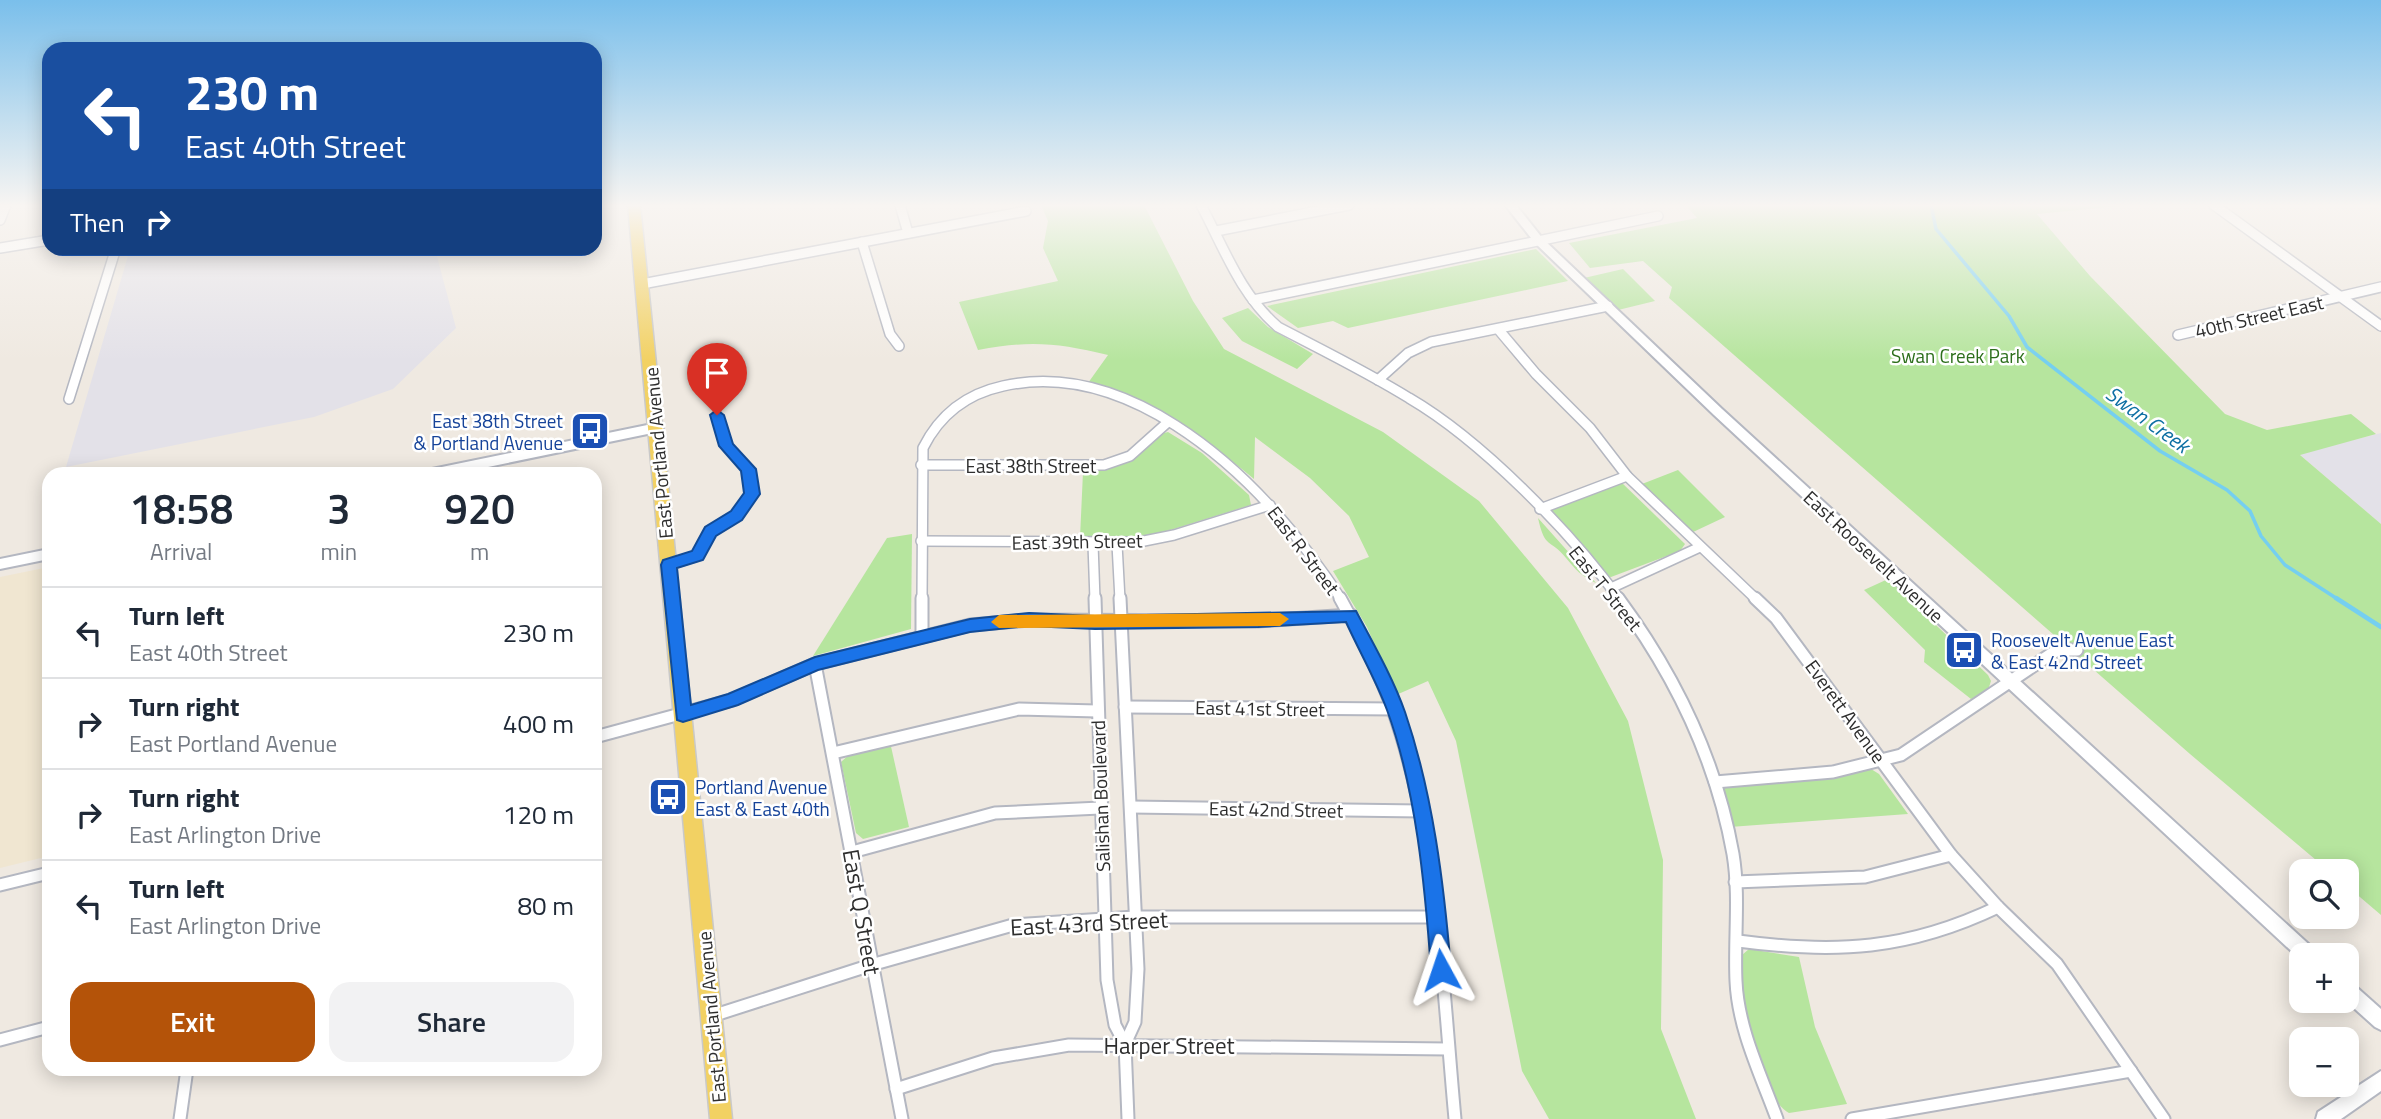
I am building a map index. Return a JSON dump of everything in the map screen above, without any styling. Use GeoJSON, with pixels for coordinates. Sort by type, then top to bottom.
{"type":"FeatureCollection","features":[{"type":"Feature","properties":{"kind":"main road","name":"East Portland Avenue"},"geometry":{"type":"LineString","coordinates":[[639,257],[721,1119]]}},
{"type":"Feature","properties":{"kind":"street"},"geometry":{"type":"LineString","coordinates":[[69,399],[113,257]]}},
{"type":"Feature","properties":{"kind":"street"},"geometry":{"type":"LineString","coordinates":[[642,284],[782,257]]}},
{"type":"Feature","properties":{"kind":"street"},"geometry":{"type":"LineString","coordinates":[[867,257],[890,334],[899,346]]}},
{"type":"Feature","properties":{"kind":"street","name":"East T Street"},"geometry":{"type":"LineString","coordinates":[[1227,257],[1253,300],[1278,327],[1378,380],[1457,429],[1540,509],[1611,588],[1674,682],[1696,727],[1733,855],[1738,941],[1736,982],[1743,1024],[1777,1119]]}},
{"type":"Feature","properties":{"kind":"street"},"geometry":{"type":"LineString","coordinates":[[1253,300],[1460,257]]}},
{"type":"Feature","properties":{"kind":"street","name":"East Roosevelt Avenue"},"geometry":{"type":"LineString","coordinates":[[1556,257],[2010,683],[2295,943]]}},
{"type":"Feature","properties":{"kind":"street"},"geometry":{"type":"LineString","coordinates":[[2286,257],[2381,326]]}},
{"type":"Feature","properties":{"kind":"street","name":"40th Street East"},"geometry":{"type":"LineString","coordinates":[[2178,335],[2381,288]]}},
{"type":"Feature","properties":{"kind":"street"},"geometry":{"type":"LineString","coordinates":[[1378,380],[1397,360],[1419,347],[1608,306]]}},
{"type":"Feature","properties":{"kind":"street","name":"Everett Avenue"},"geometry":{"type":"LineString","coordinates":[[1498,328],[1536,374],[1590,428],[1627,476],[1776,618],[1951,855],[1997,907],[2057,964],[2164,1119]]}},
{"type":"Feature","properties":{"kind":"street","name":"East R Street"},"geometry":{"type":"LineString","coordinates":[[921,465],[931,431],[955,406],[984,391],[1017,382],[1058,381],[1083,387],[1168,422],[1217,454],[1270,505],[1318,562],[1351,615],[1395,709],[1408,747],[1422,811],[1437,918],[1455,1119]]}},
{"type":"Feature","properties":{"kind":"street"},"geometry":{"type":"LineString","coordinates":[[669,565],[697,556],[710,531],[736,516],[752,494],[748,469],[727,446],[717,415]]}},
{"type":"Feature","properties":{"kind":"street","name":"East 38th Street"},"geometry":{"type":"LineString","coordinates":[[921,465],[1104,465],[1130,456],[1168,422]]}},
{"type":"Feature","properties":{"kind":"street"},"geometry":{"type":"LineString","coordinates":[[466,467],[657,428]]}},
{"type":"Feature","properties":{"kind":"street"},"geometry":{"type":"LineString","coordinates":[[921,465],[922,636]]}},
{"type":"Feature","properties":{"kind":"street"},"geometry":{"type":"LineString","coordinates":[[1540,509],[1627,476]]}},
{"type":"Feature","properties":{"kind":"street","name":"East 39th Street"},"geometry":{"type":"LineString","coordinates":[[921,541],[1117,544],[1163,538],[1270,505]]}},
{"type":"Feature","properties":{"kind":"street","name":"Salishan Boulevard"},"geometry":{"type":"LineString","coordinates":[[1093,544],[1104,918],[1112,1009],[1115,1025],[1125,1044],[1128,1119]]}},
{"type":"Feature","properties":{"kind":"street","name":"Salishan Boulevard"},"geometry":{"type":"LineString","coordinates":[[1117,544],[1131,807],[1137,997],[1133,1029],[1125,1044]]}},
{"type":"Feature","properties":{"kind":"street"},"geometry":{"type":"LineString","coordinates":[[1611,588],[1700,547]]}},
{"type":"Feature","properties":{"kind":"street"},"geometry":{"type":"LineString","coordinates":[[0,564],[42,555]]}},
{"type":"Feature","properties":{"kind":"street"},"geometry":{"type":"LineString","coordinates":[[602,735],[732,700],[815,664],[922,636],[998,622],[1258,621],[1351,615]]}},
{"type":"Feature","properties":{"kind":"street"},"geometry":{"type":"LineString","coordinates":[[1714,782],[1830,772],[1883,762],[1901,755],[2057,650],[2077,650]]}},
{"type":"Feature","properties":{"kind":"street","name":"East Q Street"},"geometry":{"type":"LineString","coordinates":[[815,664],[902,1119]]}},
{"type":"Feature","properties":{"kind":"street","name":"East 41st Street"},"geometry":{"type":"LineString","coordinates":[[1125,706],[1395,709]]}},
{"type":"Feature","properties":{"kind":"street"},"geometry":{"type":"LineString","coordinates":[[833,753],[1018,709],[1097,711]]}},
{"type":"Feature","properties":{"kind":"street","name":"East 42nd Street"},"geometry":{"type":"LineString","coordinates":[[1131,807],[1422,811]]}},
{"type":"Feature","properties":{"kind":"street"},"geometry":{"type":"LineString","coordinates":[[852,852],[995,813],[1100,808]]}},
{"type":"Feature","properties":{"kind":"street"},"geometry":{"type":"LineString","coordinates":[[1735,882],[1865,877],[1951,855]]}},
{"type":"Feature","properties":{"kind":"street"},"geometry":{"type":"LineString","coordinates":[[0,885],[42,875]]}},
{"type":"Feature","properties":{"kind":"street"},"geometry":{"type":"LineString","coordinates":[[1738,941],[1819,951],[1886,946],[1955,929],[1997,907]]}},
{"type":"Feature","properties":{"kind":"street","name":"East 43rd Street"},"geometry":{"type":"LineString","coordinates":[[711,1016],[871,965],[1013,925],[1135,917],[1437,918]]}},
{"type":"Feature","properties":{"kind":"street"},"geometry":{"type":"LineString","coordinates":[[2359,1001],[2381,1021]]}},
{"type":"Feature","properties":{"kind":"street"},"geometry":{"type":"LineString","coordinates":[[0,1040],[42,1029]]}},
{"type":"Feature","properties":{"kind":"street","name":"Harper Street"},"geometry":{"type":"LineString","coordinates":[[896,1089],[993,1058],[1069,1045],[1448,1049]]}},
{"type":"Feature","properties":{"kind":"street"},"geometry":{"type":"LineString","coordinates":[[1852,1119],[2130,1071]]}},
{"type":"Feature","properties":{"kind":"street"},"geometry":{"type":"LineString","coordinates":[[180,1119],[186,1076]]}},
{"type":"Feature","properties":{"kind":"street"},"geometry":{"type":"LineString","coordinates":[[2325,1119],[2381,1080]]}},
{"type":"Feature","properties":{"kind":"shaded area"},"geometry":{"type":"Polygon","coordinates":[[[128,257],[437,257],[456,328],[393,389],[314,417],[66,467],[128,257]]]}},
{"type":"Feature","properties":{"kind":"shaded area"},"geometry":{"type":"Polygon","coordinates":[[[2381,433],[2381,524],[2299,454],[2381,433]]]}},
{"type":"Feature","properties":{"kind":"shaded area"},"geometry":{"type":"Polygon","coordinates":[[[42,568],[42,858],[0,868],[0,577],[42,568]]]}},
{"type":"Feature","properties":{"kind":"green space"},"geometry":{"type":"Polygon","coordinates":[[[1047,257],[1171,257],[1193,301],[1224,349],[1383,432],[1479,501],[1568,608],[1628,721],[1663,860],[1661,1029],[1696,1119],[1549,1119],[1522,1071],[1456,741],[1428,681],[1396,695],[1367,627],[1333,571],[1369,557],[1349,516],[1310,478],[1255,437],[1254,479],[1214,448],[1175,424],[1088,383],[1108,355],[1044,344],[978,350],[959,302],[1058,281],[1047,257]]]}},
{"type":"Feature","properties":{"kind":"green space"},"geometry":{"type":"Polygon","coordinates":[[[1497,257],[1544,257],[1568,281],[1348,328],[1333,321],[1298,328],[1267,306],[1497,257]]]}},
{"type":"Feature","properties":{"kind":"green space","name":"Swan Creek Park"},"geometry":{"type":"Polygon","coordinates":[[[1581,257],[2074,257],[2225,414],[2267,430],[2351,414],[2376,434],[2300,455],[2381,524],[2381,915],[2359,896],[2359,859],[2315,859],[2190,754],[1669,298],[1672,287],[1643,261],[1590,268],[1581,257]]]}},
{"type":"Feature","properties":{"kind":"green space"},"geometry":{"type":"Polygon","coordinates":[[[1623,269],[1655,301],[1618,310],[1584,278],[1623,269]]]}},
{"type":"Feature","properties":{"kind":"green space"},"geometry":{"type":"Polygon","coordinates":[[[1248,308],[1268,327],[1313,354],[1297,369],[1242,341],[1222,318],[1248,308]]]}},
{"type":"Feature","properties":{"kind":"green space"},"geometry":{"type":"Polygon","coordinates":[[[1168,432],[1202,453],[1249,495],[1251,505],[1164,532],[1135,537],[1080,538],[1083,472],[1120,465],[1137,456],[1157,436],[1168,432]]]}},
{"type":"Feature","properties":{"kind":"green space"},"geometry":{"type":"Polygon","coordinates":[[[1678,470],[1725,517],[1691,533],[1642,484],[1678,470]]]}},
{"type":"Feature","properties":{"kind":"green space"},"geometry":{"type":"Polygon","coordinates":[[[1621,482],[1685,544],[1680,551],[1611,577],[1606,576],[1549,510],[1621,482]]]}},
{"type":"Feature","properties":{"kind":"green space"},"geometry":{"type":"Polygon","coordinates":[[[1538,518],[1596,583],[1579,572],[1546,539],[1538,518]]]}},
{"type":"Feature","properties":{"kind":"green space"},"geometry":{"type":"Polygon","coordinates":[[[912,534],[911,629],[813,656],[887,538],[912,534]]]}},
{"type":"Feature","properties":{"kind":"green space"},"geometry":{"type":"Polygon","coordinates":[[[1888,579],[1988,675],[1991,681],[1988,690],[1971,699],[1924,662],[1925,650],[1864,590],[1888,579]]]}},
{"type":"Feature","properties":{"kind":"green space"},"geometry":{"type":"Polygon","coordinates":[[[890,742],[909,827],[863,839],[856,833],[841,762],[851,753],[890,742]]]}},
{"type":"Feature","properties":{"kind":"green space"},"geometry":{"type":"Polygon","coordinates":[[[1871,769],[1879,774],[1908,814],[1730,827],[1721,789],[1728,784],[1871,769]]]}},
{"type":"Feature","properties":{"kind":"green space"},"geometry":{"type":"Polygon","coordinates":[[[1749,949],[1799,957],[1815,1027],[1847,1104],[1789,1113],[1772,1094],[1752,1040],[1744,1005],[1742,955],[1749,949]]]}},
{"type":"Feature","properties":{"kind":"waterway","name":"Swan Creek"},"geometry":{"type":"LineString","coordinates":[[1960,257],[2009,316],[2027,347],[2160,451],[2227,490],[2250,511],[2261,536],[2285,565],[2339,600]]}},
{"type":"Feature","properties":{"kind":"waterway","name":"Swan Creek"},"geometry":{"type":"LineString","coordinates":[[2336,598],[2381,627]]}},
{"type":"Feature","properties":{"kind":"slow traffic"},"geometry":{"type":"LineString","coordinates":[[999,622],[1280,619]]}},
{"type":"Feature","properties":{"kind":"place","name":"East 38th Street & Portland Avenue"},"geometry":{"type":"Point","coordinates":[590,431]}},
{"type":"Feature","properties":{"kind":"place","name":"Roosevelt Avenue East & East 42nd Street"},"geometry":{"type":"Point","coordinates":[1964,650]}},
{"type":"Feature","properties":{"kind":"place","name":"Portland Avenue East & East 40th"},"geometry":{"type":"Point","coordinates":[668,797]}},
{"type":"Feature","properties":{"kind":"route"},"geometry":{"type":"LineString","coordinates":[[717,415],[721,436],[748,469],[753,486],[747,504],[736,516],[710,531],[697,556],[669,565],[683,715],[732,700],[791,672],[815,664],[970,625],[1029,620],[1258,621],[1351,615],[1395,709],[1408,747],[1422,811],[1437,918],[1441,970]]}}]}
